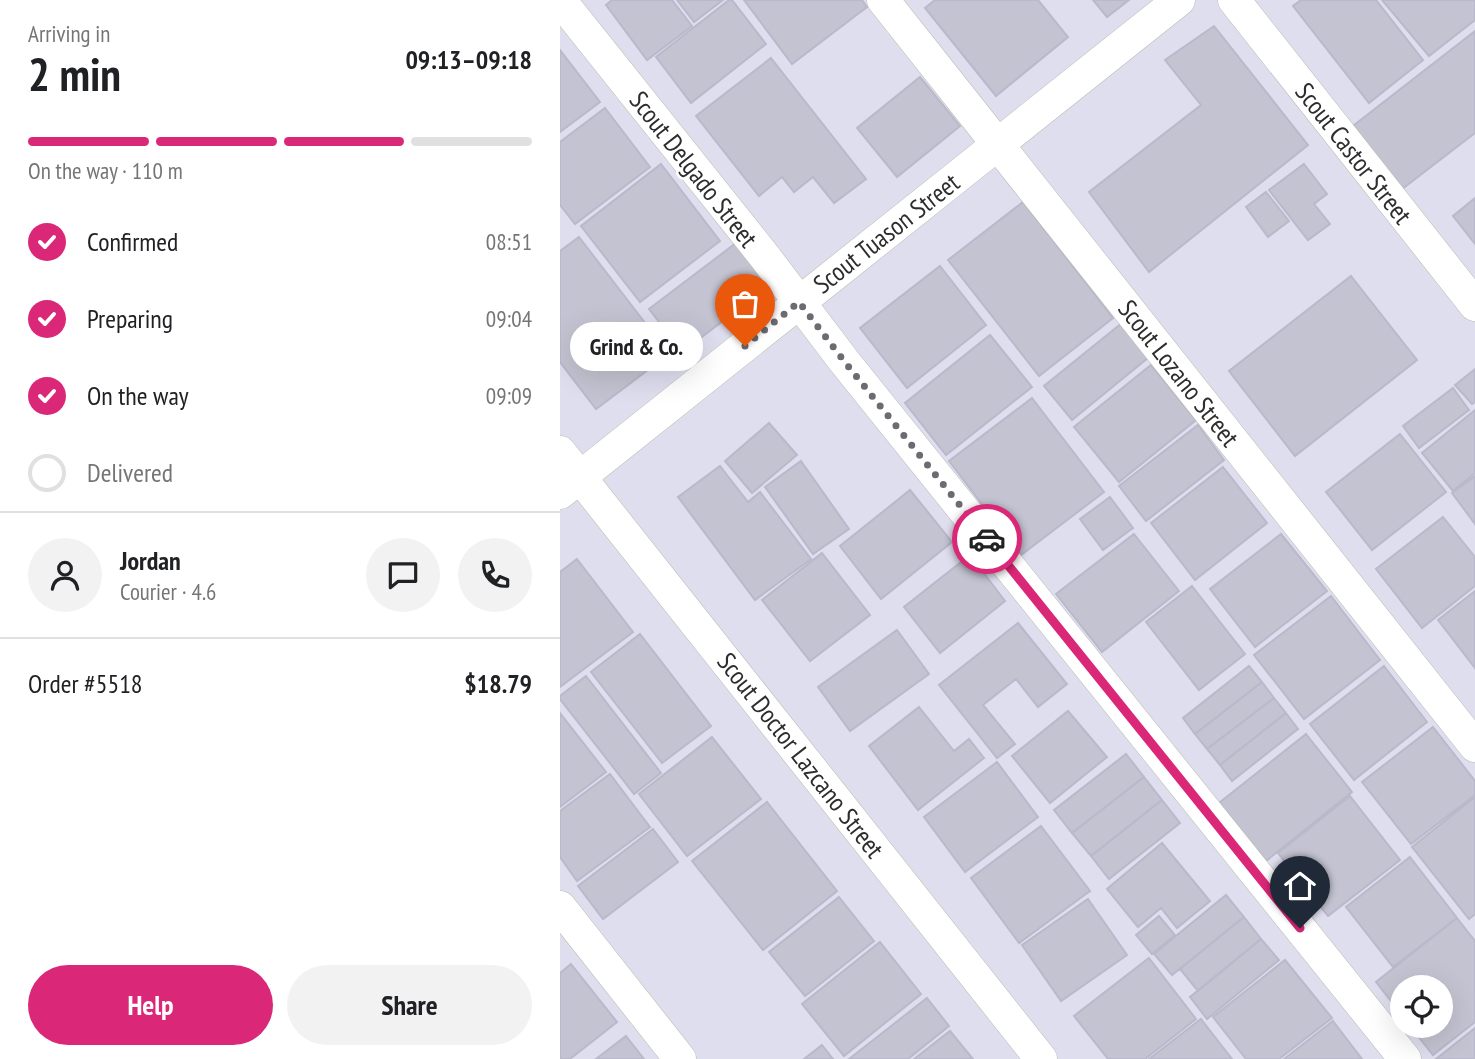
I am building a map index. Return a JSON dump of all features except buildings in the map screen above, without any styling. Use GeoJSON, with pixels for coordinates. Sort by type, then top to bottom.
{"type":"FeatureCollection","features":[{"type":"Feature","properties":{"kind":"street","name":"Scout Delgado Street"},"geometry":{"type":"LineString","coordinates":[[560,0],[861,383],[1405,1059]]}},
{"type":"Feature","properties":{"kind":"street","name":"Scout Lozano Street"},"geometry":{"type":"LineString","coordinates":[[883,0],[1475,746]]}},
{"type":"Feature","properties":{"kind":"street","name":"Scout Tuason Street"},"geometry":{"type":"LineString","coordinates":[[570,485],[1179,0]]}},
{"type":"Feature","properties":{"kind":"street","name":"Scout Castor Street"},"geometry":{"type":"LineString","coordinates":[[1234,0],[1475,305]]}},
{"type":"Feature","properties":{"kind":"street","name":"Scout Doctor Lazcano Street"},"geometry":{"type":"LineString","coordinates":[[560,452],[570,485],[1041,1059]]}},
{"type":"Feature","properties":{"kind":"street"},"geometry":{"type":"LineString","coordinates":[[560,908],[680,1059]]}},
{"type":"Feature","properties":{"kind":"way so far"},"geometry":{"type":"LineString","coordinates":[[745,346],[799,302],[987,539]]}},
{"type":"Feature","properties":{"kind":"place","name":"Grind & Co."},"geometry":{"type":"Point","coordinates":[745,346]}},
{"type":"Feature","properties":{"kind":"route"},"geometry":{"type":"LineString","coordinates":[[987,539],[1300,928]]}}]}
